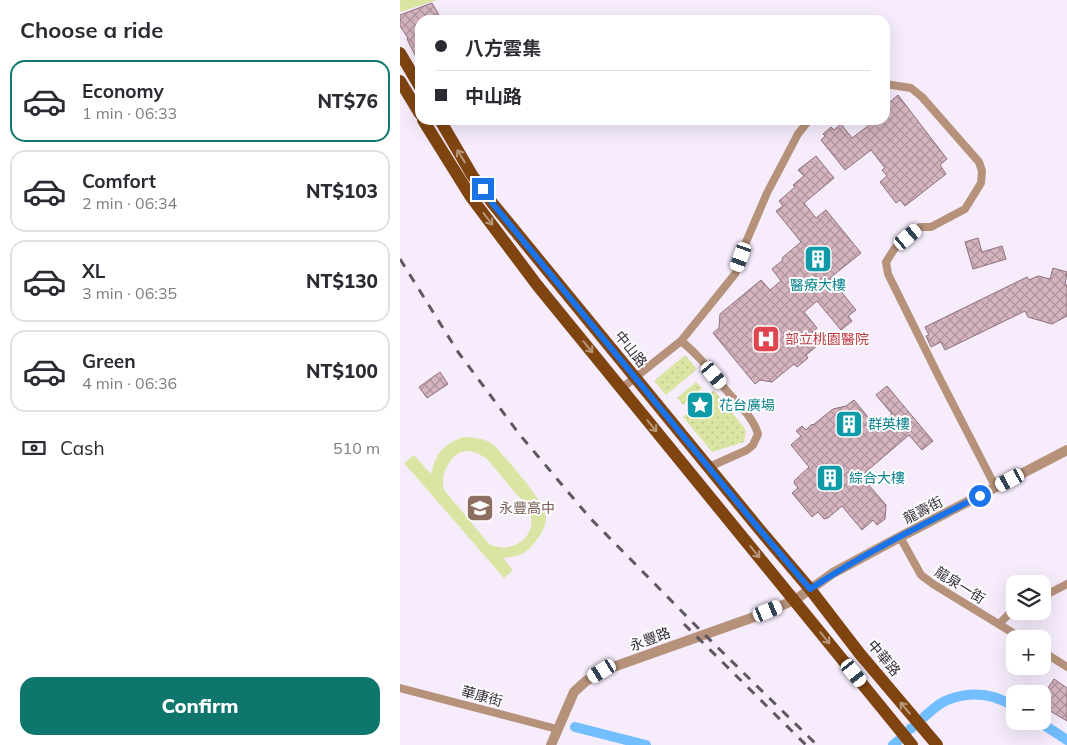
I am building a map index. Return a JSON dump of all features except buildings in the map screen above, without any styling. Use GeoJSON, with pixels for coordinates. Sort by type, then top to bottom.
{"type":"FeatureCollection","features":[{"type":"Feature","properties":{"kind":"main road"},"geometry":{"type":"LineString","coordinates":[[400,53],[415,78]]}},
{"type":"Feature","properties":{"kind":"main road"},"geometry":{"type":"LineString","coordinates":[[400,81],[415,106]]}},
{"type":"Feature","properties":{"kind":"main road"},"geometry":{"type":"LineString","coordinates":[[427,125],[471,196],[537,285],[912,745]]}},
{"type":"Feature","properties":{"kind":"main road","name":"中山路"},"geometry":{"type":"LineString","coordinates":[[443,125],[472,175],[493,204],[810,589]]}},
{"type":"Feature","properties":{"kind":"main road","name":"中華路"},"geometry":{"type":"LineString","coordinates":[[810,589],[860,654],[937,745]]}},
{"type":"Feature","properties":{"kind":"street"},"geometry":{"type":"LineString","coordinates":[[890,85],[911,88],[922,97],[980,162],[982,172],[981,183],[965,209],[930,227],[920,227],[895,248],[886,262],[888,274],[996,488]]}},
{"type":"Feature","properties":{"kind":"street"},"geometry":{"type":"LineString","coordinates":[[622,388],[682,341],[735,274],[746,242],[767,194],[798,134],[805,125]]}},
{"type":"Feature","properties":{"kind":"street"},"geometry":{"type":"LineString","coordinates":[[682,341],[693,350],[725,388],[756,427],[758,434],[753,445],[747,450],[709,467]]}},
{"type":"Feature","properties":{"kind":"street","name":"龍壽街"},"geometry":{"type":"LineString","coordinates":[[795,600],[834,573],[1067,450]]}},
{"type":"Feature","properties":{"kind":"street","name":"龍泉一街"},"geometry":{"type":"LineString","coordinates":[[900,537],[921,575],[1009,630]]}},
{"type":"Feature","properties":{"kind":"street"},"geometry":{"type":"LineString","coordinates":[[1051,592],[1067,584]]}},
{"type":"Feature","properties":{"kind":"street","name":"永豐路"},"geometry":{"type":"LineString","coordinates":[[551,745],[574,692],[586,681],[602,671],[795,600]]}},
{"type":"Feature","properties":{"kind":"street"},"geometry":{"type":"LineString","coordinates":[[999,624],[1006,617]]}},
{"type":"Feature","properties":{"kind":"street"},"geometry":{"type":"LineString","coordinates":[[1051,657],[1067,667]]}},
{"type":"Feature","properties":{"kind":"street","name":"華康街"},"geometry":{"type":"LineString","coordinates":[[400,688],[557,729]]}},
{"type":"Feature","properties":{"kind":"green space"},"geometry":{"type":"Polygon","coordinates":[[[400,0],[437,0],[400,12],[400,0]]]}},
{"type":"Feature","properties":{"kind":"green space"},"geometry":{"type":"Polygon","coordinates":[[[685,355],[697,369],[666,395],[654,381],[685,355]]]}},
{"type":"Feature","properties":{"kind":"green space"},"geometry":{"type":"Polygon","coordinates":[[[696,382],[702,388],[683,405],[677,398],[696,382]]]}},
{"type":"Feature","properties":{"kind":"green space"},"geometry":{"type":"Polygon","coordinates":[[[714,390],[746,430],[744,442],[712,452],[683,417],[714,390]]]}},
{"type":"Feature","properties":{"kind":"green space"},"geometry":{"type":"Polygon","coordinates":[[[464,437],[485,440],[493,444],[526,482],[545,512],[546,520],[544,527],[530,548],[519,555],[503,558],[513,570],[504,578],[404,463],[414,455],[431,474],[435,460],[441,450],[464,437]],[[464,451],[454,457],[444,474],[444,489],[489,544],[497,547],[514,546],[525,538],[529,531],[531,518],[529,510],[487,459],[479,454],[464,451]]]}},
{"type":"Feature","properties":{"kind":"waterway"},"geometry":{"type":"LineString","coordinates":[[924,717],[943,702],[967,695],[984,695],[1006,702]]}},
{"type":"Feature","properties":{"kind":"waterway"},"geometry":{"type":"LineString","coordinates":[[575,727],[646,745]]}},
{"type":"Feature","properties":{"kind":"waterway"},"geometry":{"type":"LineString","coordinates":[[1051,730],[1067,740]]}},
{"type":"Feature","properties":{"kind":"waterway"},"geometry":{"type":"LineString","coordinates":[[893,745],[898,741]]}},
{"type":"Feature","properties":{"kind":"railway"},"geometry":{"type":"LineString","coordinates":[[400,259],[458,352],[520,435],[590,518],[817,745]]}},
{"type":"Feature","properties":{"kind":"railway"},"geometry":{"type":"LineString","coordinates":[[684,624],[806,745]]}},
{"type":"Feature","properties":{"kind":"place","name":"醫療大樓"},"geometry":{"type":"Point","coordinates":[818,259]}},
{"type":"Feature","properties":{"kind":"place","name":"部立桃園醫院"},"geometry":{"type":"Point","coordinates":[766,339]}},
{"type":"Feature","properties":{"kind":"place","name":"花台廣場"},"geometry":{"type":"Point","coordinates":[700,405]}},
{"type":"Feature","properties":{"kind":"place","name":"群英樓"},"geometry":{"type":"Point","coordinates":[849,424]}},
{"type":"Feature","properties":{"kind":"place","name":"綜合大樓"},"geometry":{"type":"Point","coordinates":[830,478]}},
{"type":"Feature","properties":{"kind":"place","name":"永豐高中"},"geometry":{"type":"Point","coordinates":[480,508]}},
{"type":"Feature","properties":{"kind":"route"},"geometry":{"type":"LineString","coordinates":[[483,189],[493,204],[810,589],[834,573],[980,496]]}}]}
